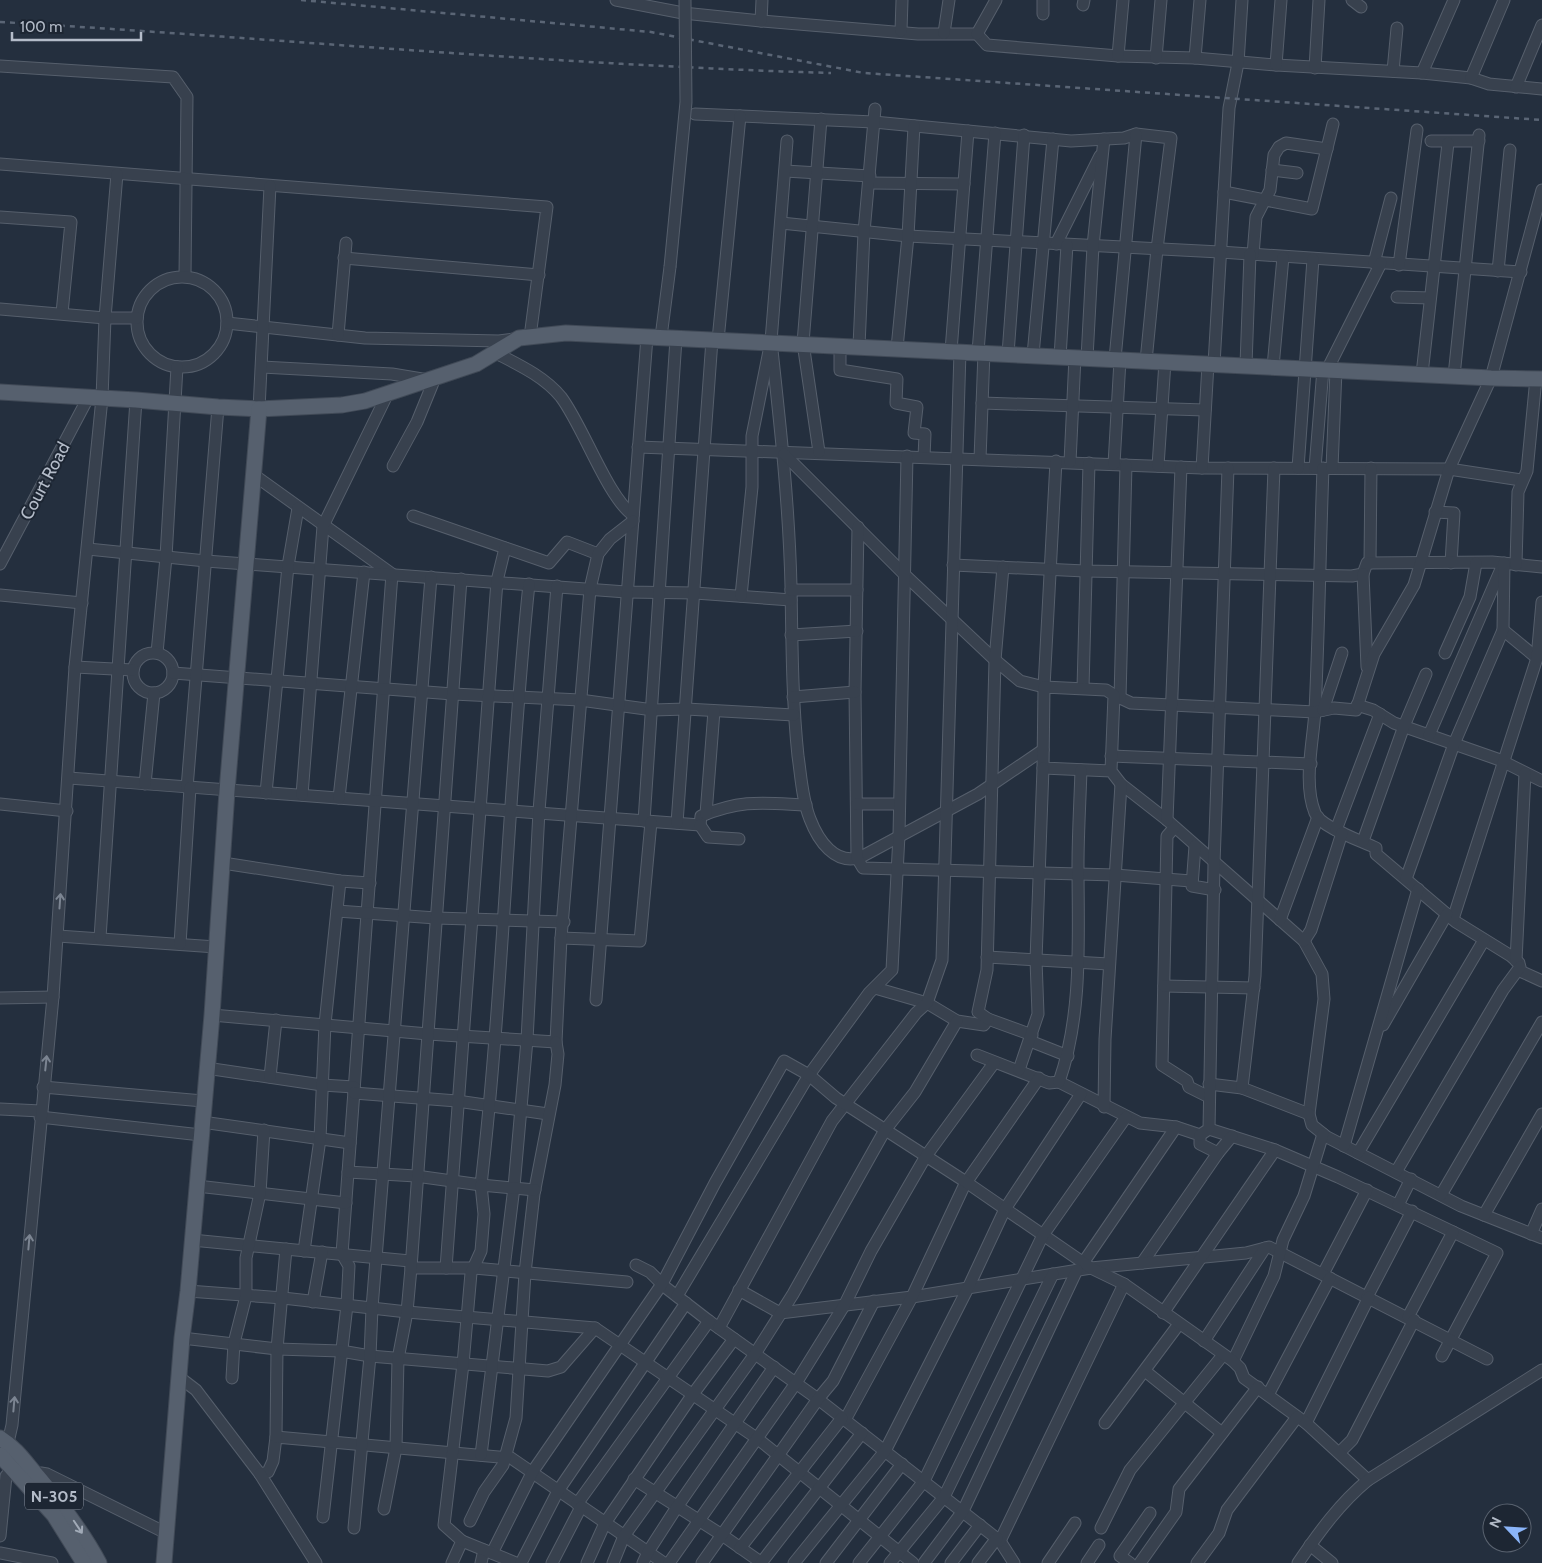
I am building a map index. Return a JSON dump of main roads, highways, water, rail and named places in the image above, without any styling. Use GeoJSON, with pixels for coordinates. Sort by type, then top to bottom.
{"type":"FeatureCollection","features":[{"type":"Feature","properties":{"kind":"main road"},"geometry":{"type":"LineString","coordinates":[[0,392],[136,400],[218,408],[259,409],[342,405],[388,393],[476,364],[494,352],[525,337],[566,333],[676,339],[771,341],[1491,378],[1539,378]]}},
{"type":"Feature","properties":{"kind":"main road"},"geometry":{"type":"LineString","coordinates":[[164,1563],[182,1338],[188,1291],[203,1101],[212,1016],[227,791],[259,409]]}},
{"type":"Feature","properties":{"kind":"main road","name":"N-305"},"geometry":{"type":"LineString","coordinates":[[2,1446],[31,1479],[78,1526],[99,1563]]}},
{"type":"Feature","properties":{"kind":"main road","name":"N-305"},"geometry":{"type":"LineString","coordinates":[[31,1479],[84,1563]]}},
{"type":"Feature","properties":{"kind":"railway"},"geometry":{"type":"LineString","coordinates":[[301,0],[651,32],[864,73],[1542,120]]}},
{"type":"Feature","properties":{"kind":"railway"},"geometry":{"type":"LineString","coordinates":[[0,22],[519,58],[831,73]]}}]}
